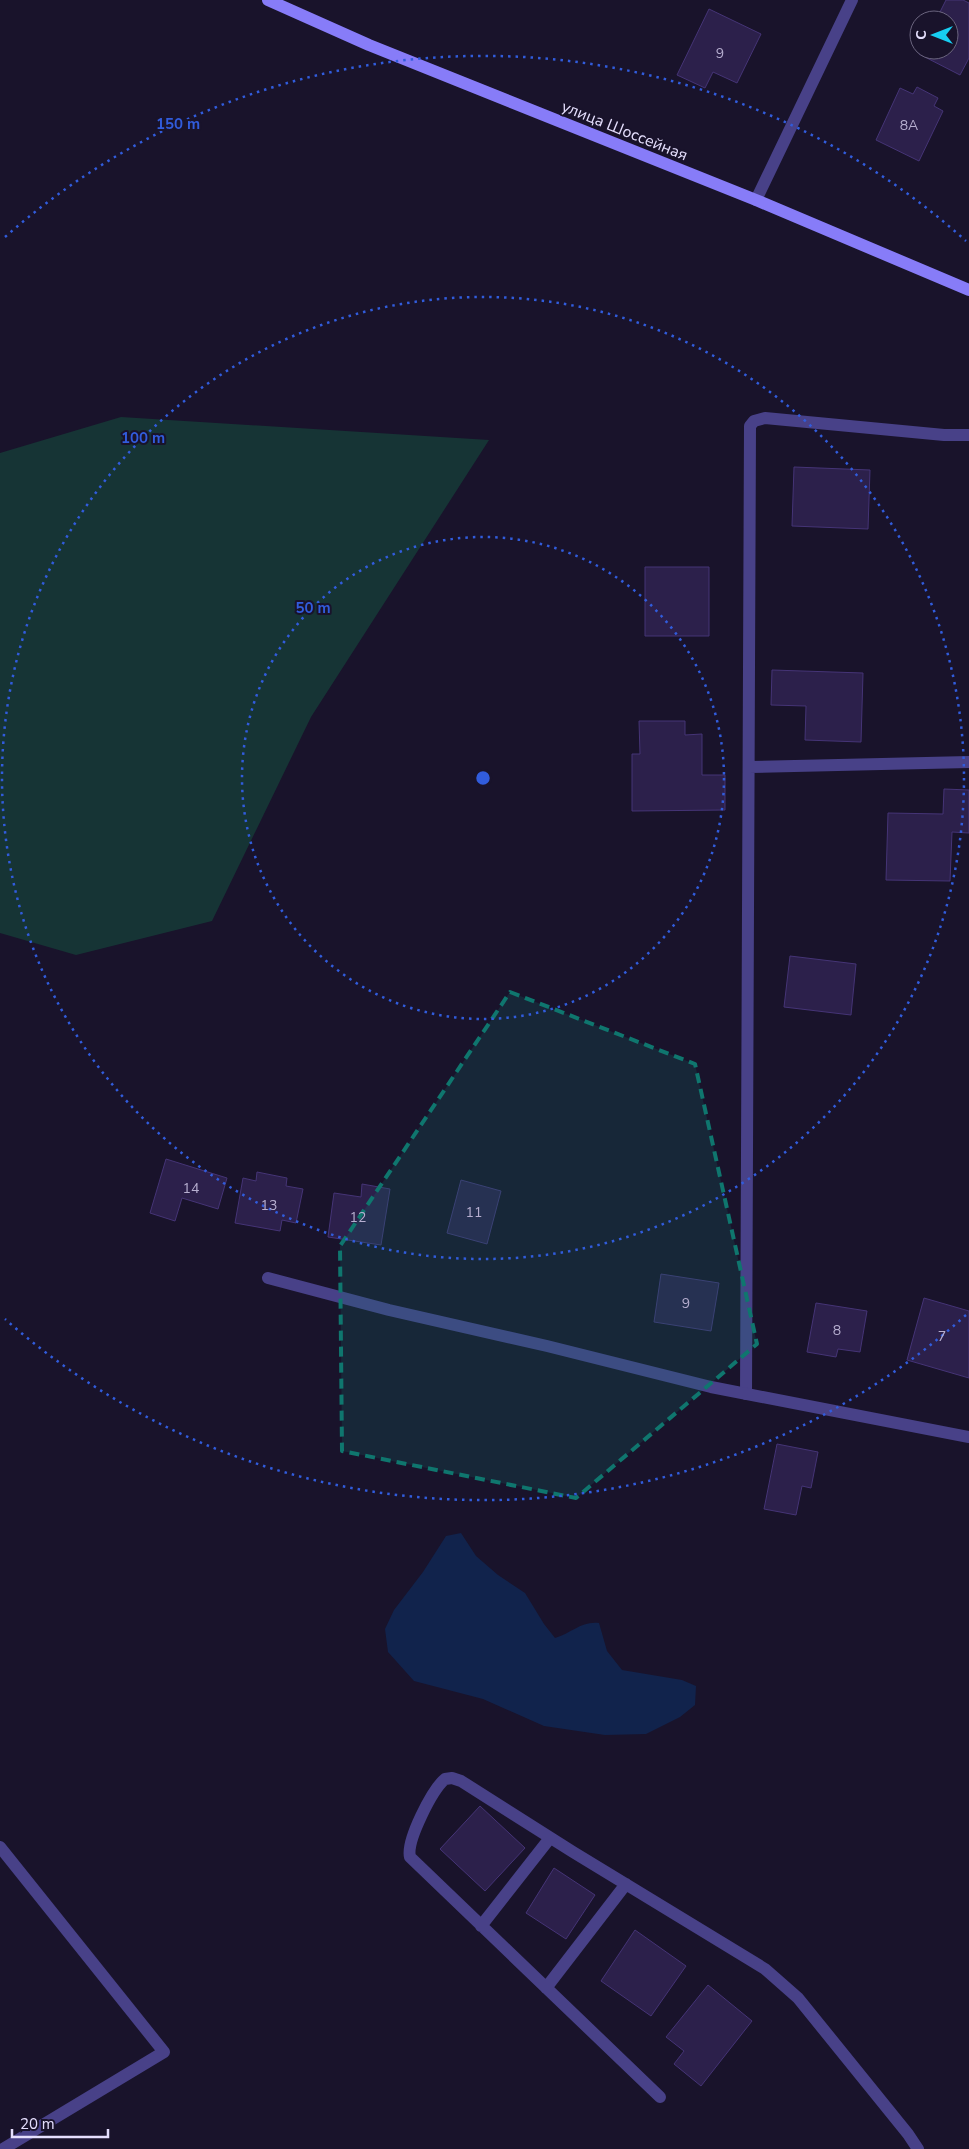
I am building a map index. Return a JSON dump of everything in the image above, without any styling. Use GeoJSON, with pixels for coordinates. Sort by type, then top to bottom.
{"type":"FeatureCollection","features":[{"type":"Feature","properties":{"kind":"street","name":"улица Шоссейная"},"geometry":{"type":"LineString","coordinates":[[268,0],[369,45],[756,200],[969,290]]}},
{"type":"Feature","properties":{"kind":"street"},"geometry":{"type":"LineString","coordinates":[[756,200],[852,0]]}},
{"type":"Feature","properties":{"kind":"street"},"geometry":{"type":"LineString","coordinates":[[746,1394],[751,424],[758,419],[766,418],[944,435],[969,435]]}},
{"type":"Feature","properties":{"kind":"street"},"geometry":{"type":"LineString","coordinates":[[749,766],[969,762]]}},
{"type":"Feature","properties":{"kind":"street"},"geometry":{"type":"LineString","coordinates":[[268,1278],[389,1310],[746,1394],[969,1437]]}},
{"type":"Feature","properties":{"kind":"street"},"geometry":{"type":"LineString","coordinates":[[660,2097],[415,1864],[409,1854],[410,1845],[424,1812],[442,1781],[448,1778],[461,1781],[550,1838],[748,1957],[791,1990],[908,2134],[918,2149]]}},
{"type":"Feature","properties":{"kind":"street"},"geometry":{"type":"LineString","coordinates":[[481,1926],[550,1838]]}},
{"type":"Feature","properties":{"kind":"street"},"geometry":{"type":"LineString","coordinates":[[0,1847],[164,2052],[3,2149]]}},
{"type":"Feature","properties":{"kind":"street"},"geometry":{"type":"LineString","coordinates":[[546,1988],[626,1884]]}},
{"type":"Feature","properties":{"kind":"highlighted area"},"geometry":{"type":"Polygon","coordinates":[[[510,992],[695,1064],[757,1344],[576,1498],[342,1451],[340,1246],[510,992]]]}},
{"type":"Feature","properties":{"kind":"green space"},"geometry":{"type":"Polygon","coordinates":[[[121,417],[489,440],[311,717],[212,921],[76,955],[0,933],[0,453],[121,417]]]}},
{"type":"Feature","properties":{"kind":"water"},"geometry":{"type":"Polygon","coordinates":[[[461,1533],[476,1556],[498,1575],[525,1593],[555,1638],[587,1624],[599,1623],[607,1651],[622,1670],[682,1680],[696,1686],[695,1705],[680,1717],[646,1734],[605,1735],[544,1726],[483,1699],[414,1681],[388,1652],[385,1629],[394,1610],[423,1572],[446,1536],[461,1533]]]}},
{"type":"Feature","properties":{"kind":"building"},"geometry":{"type":"Polygon","coordinates":[[[946,0],[963,0],[969,3],[969,58],[960,75],[931,60],[959,60],[959,10],[941,10],[946,0]]]}},
{"type":"Feature","properties":{"kind":"building"},"geometry":{"type":"Polygon","coordinates":[[[709,9],[761,34],[737,83],[713,72],[705,88],[677,75],[709,9]]]}},
{"type":"Feature","properties":{"kind":"building"},"geometry":{"type":"Polygon","coordinates":[[[917,87],[938,98],[934,106],[943,111],[919,161],[876,140],[900,88],[913,94],[917,87]]]}},
{"type":"Feature","properties":{"kind":"building"},"geometry":{"type":"Polygon","coordinates":[[[794,467],[870,470],[868,529],[792,526],[794,467]]]}},
{"type":"Feature","properties":{"kind":"building"},"geometry":{"type":"Polygon","coordinates":[[[645,567],[709,567],[709,636],[645,636],[645,567]]]}},
{"type":"Feature","properties":{"kind":"building"},"geometry":{"type":"Polygon","coordinates":[[[772,670],[863,673],[861,742],[805,740],[806,706],[771,705],[772,670]]]}},
{"type":"Feature","properties":{"kind":"building"},"geometry":{"type":"Polygon","coordinates":[[[639,721],[685,721],[685,735],[702,734],[702,775],[725,775],[725,810],[632,811],[632,754],[640,754],[639,721]]]}},
{"type":"Feature","properties":{"kind":"building"},"geometry":{"type":"Polygon","coordinates":[[[944,789],[969,790],[969,833],[952,832],[950,881],[886,880],[888,813],[943,814],[944,789]]]}},
{"type":"Feature","properties":{"kind":"building"},"geometry":{"type":"Polygon","coordinates":[[[790,956],[856,964],[851,1015],[784,1007],[790,956]]]}},
{"type":"Feature","properties":{"kind":"building"},"geometry":{"type":"Polygon","coordinates":[[[166,1159],[227,1178],[218,1209],[182,1198],[175,1221],[150,1213],[166,1159]]]}},
{"type":"Feature","properties":{"kind":"building"},"geometry":{"type":"Polygon","coordinates":[[[257,1172],[287,1178],[286,1186],[303,1189],[296,1223],[282,1220],[280,1231],[235,1223],[243,1178],[256,1181],[257,1172]]]}},
{"type":"Feature","properties":{"kind":"building"},"geometry":{"type":"Polygon","coordinates":[[[461,1180],[501,1191],[487,1244],[447,1233],[461,1180]]]}},
{"type":"Feature","properties":{"kind":"building"},"geometry":{"type":"Polygon","coordinates":[[[362,1184],[390,1189],[381,1245],[328,1237],[334,1193],[361,1197],[362,1184]]]}},
{"type":"Feature","properties":{"kind":"building"},"geometry":{"type":"Polygon","coordinates":[[[661,1274],[719,1283],[711,1331],[654,1322],[661,1274]]]}},
{"type":"Feature","properties":{"kind":"building"},"geometry":{"type":"Polygon","coordinates":[[[924,1298],[969,1311],[969,1378],[907,1360],[924,1298]]]}},
{"type":"Feature","properties":{"kind":"building"},"geometry":{"type":"Polygon","coordinates":[[[816,1303],[867,1311],[860,1352],[838,1349],[836,1357],[807,1352],[816,1303]]]}},
{"type":"Feature","properties":{"kind":"building"},"geometry":{"type":"Polygon","coordinates":[[[777,1444],[818,1452],[811,1488],[802,1486],[796,1515],[764,1509],[777,1444]]]}},
{"type":"Feature","properties":{"kind":"building"},"geometry":{"type":"Polygon","coordinates":[[[480,1806],[525,1848],[485,1891],[440,1849],[480,1806]]]}},
{"type":"Feature","properties":{"kind":"building"},"geometry":{"type":"Polygon","coordinates":[[[554,1868],[595,1895],[566,1939],[526,1913],[554,1868]]]}},
{"type":"Feature","properties":{"kind":"building"},"geometry":{"type":"Polygon","coordinates":[[[635,1930],[686,1966],[651,2016],[601,1981],[635,1930]]]}},
{"type":"Feature","properties":{"kind":"building"},"geometry":{"type":"Polygon","coordinates":[[[708,1985],[752,2021],[701,2086],[674,2064],[684,2051],[666,2037],[708,1985]]]}}]}
